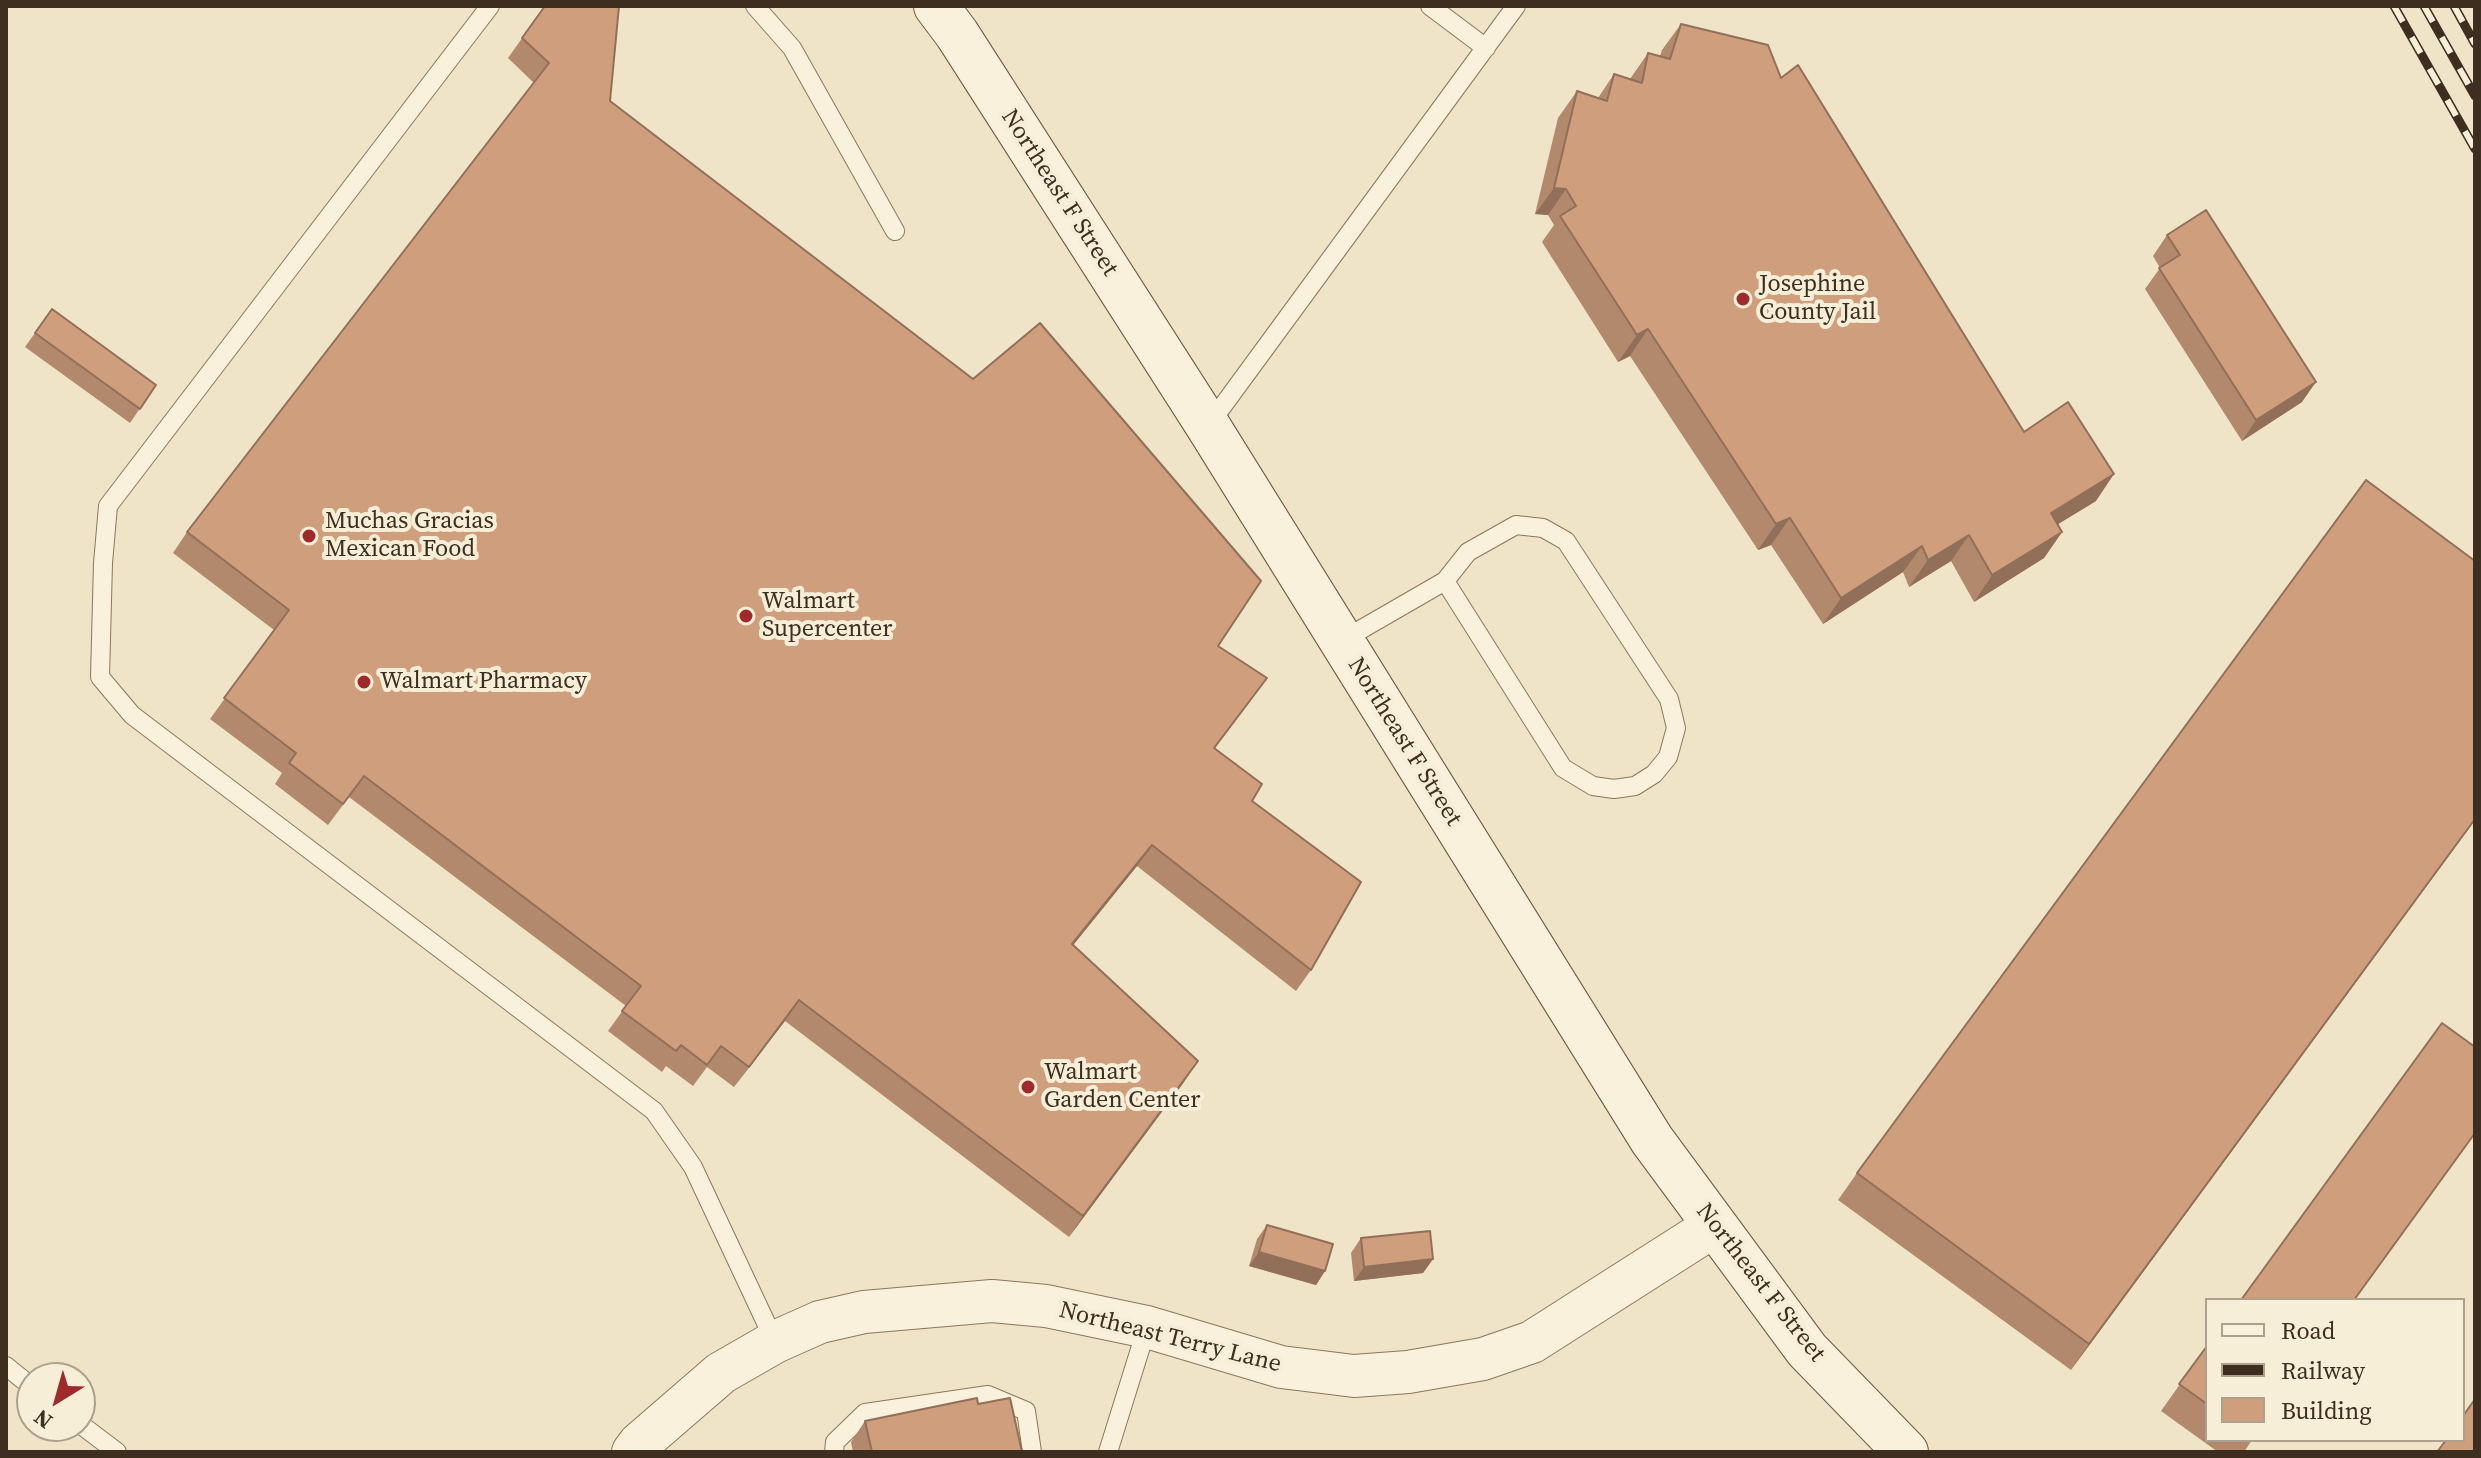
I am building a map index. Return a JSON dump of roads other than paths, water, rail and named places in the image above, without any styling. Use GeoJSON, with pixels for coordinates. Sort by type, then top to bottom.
{"type":"FeatureCollection","features":[{"type":"Feature","properties":{"kind":"main road","name":"Northeast F Street"},"geometry":{"type":"LineString","coordinates":[[936,6],[957,34],[1208,426],[1652,1140],[1807,1350],[1906,1452]]}},
{"type":"Feature","properties":{"kind":"street","name":"Northeast Terry Lane"},"geometry":{"type":"LineString","coordinates":[[633,1452],[721,1373],[775,1342],[820,1322],[864,1312],[992,1301],[1046,1306],[1147,1327],[1281,1367],[1354,1376],[1408,1372],[1483,1359],[1532,1342],[1714,1226]]}},
{"type":"Feature","properties":{"kind":"lane"},"geometry":{"type":"LineString","coordinates":[[490,6],[108,506],[100,677],[132,715],[654,1111],[693,1167],[775,1342]]}},
{"type":"Feature","properties":{"kind":"lane"},"geometry":{"type":"LineString","coordinates":[[755,6],[792,48],[895,231]]}},
{"type":"Feature","properties":{"kind":"lane"},"geometry":{"type":"LineString","coordinates":[[1430,6],[1486,48]]}},
{"type":"Feature","properties":{"kind":"lane"},"geometry":{"type":"LineString","coordinates":[[1208,426],[1516,6]]}},
{"type":"Feature","properties":{"kind":"lane"},"geometry":{"type":"LineString","coordinates":[[1341,641],[1445,581],[1468,552],[1516,525],[1543,528],[1566,541],[1669,699],[1676,728],[1668,757],[1654,774],[1635,786],[1614,789],[1593,786],[1563,768],[1445,581]]}},
{"type":"Feature","properties":{"kind":"lane"},"geometry":{"type":"LineString","coordinates":[[1108,1452],[1147,1327]]}},
{"type":"Feature","properties":{"kind":"lane"},"geometry":{"type":"LineString","coordinates":[[834,1452],[835,1442],[865,1413],[988,1395],[1026,1411],[1032,1452]]}},
{"type":"Feature","properties":{"kind":"lane"},"geometry":{"type":"LineString","coordinates":[[96,1436],[117,1452]]}},
{"type":"Feature","properties":{"kind":"railway"},"geometry":{"type":"LineString","coordinates":[[2394,6],[2475,149]]}},
{"type":"Feature","properties":{"kind":"railway"},"geometry":{"type":"LineString","coordinates":[[2424,6],[2475,96]]}},
{"type":"Feature","properties":{"kind":"railway"},"geometry":{"type":"LineString","coordinates":[[2454,6],[2475,44]]}},
{"type":"Feature","properties":{"kind":"place","name":"Josephine County Jail"},"geometry":{"type":"Point","coordinates":[1743,299]}},
{"type":"Feature","properties":{"kind":"place","name":"Muchas Gracias Mexican Food"},"geometry":{"type":"Point","coordinates":[309,536]}},
{"type":"Feature","properties":{"kind":"place","name":"Walmart Supercenter"},"geometry":{"type":"Point","coordinates":[746,616]}},
{"type":"Feature","properties":{"kind":"place","name":"Walmart Pharmacy"},"geometry":{"type":"Point","coordinates":[364,682]}},
{"type":"Feature","properties":{"kind":"place","name":"Walmart Garden Center"},"geometry":{"type":"Point","coordinates":[1028,1087]}}]}
